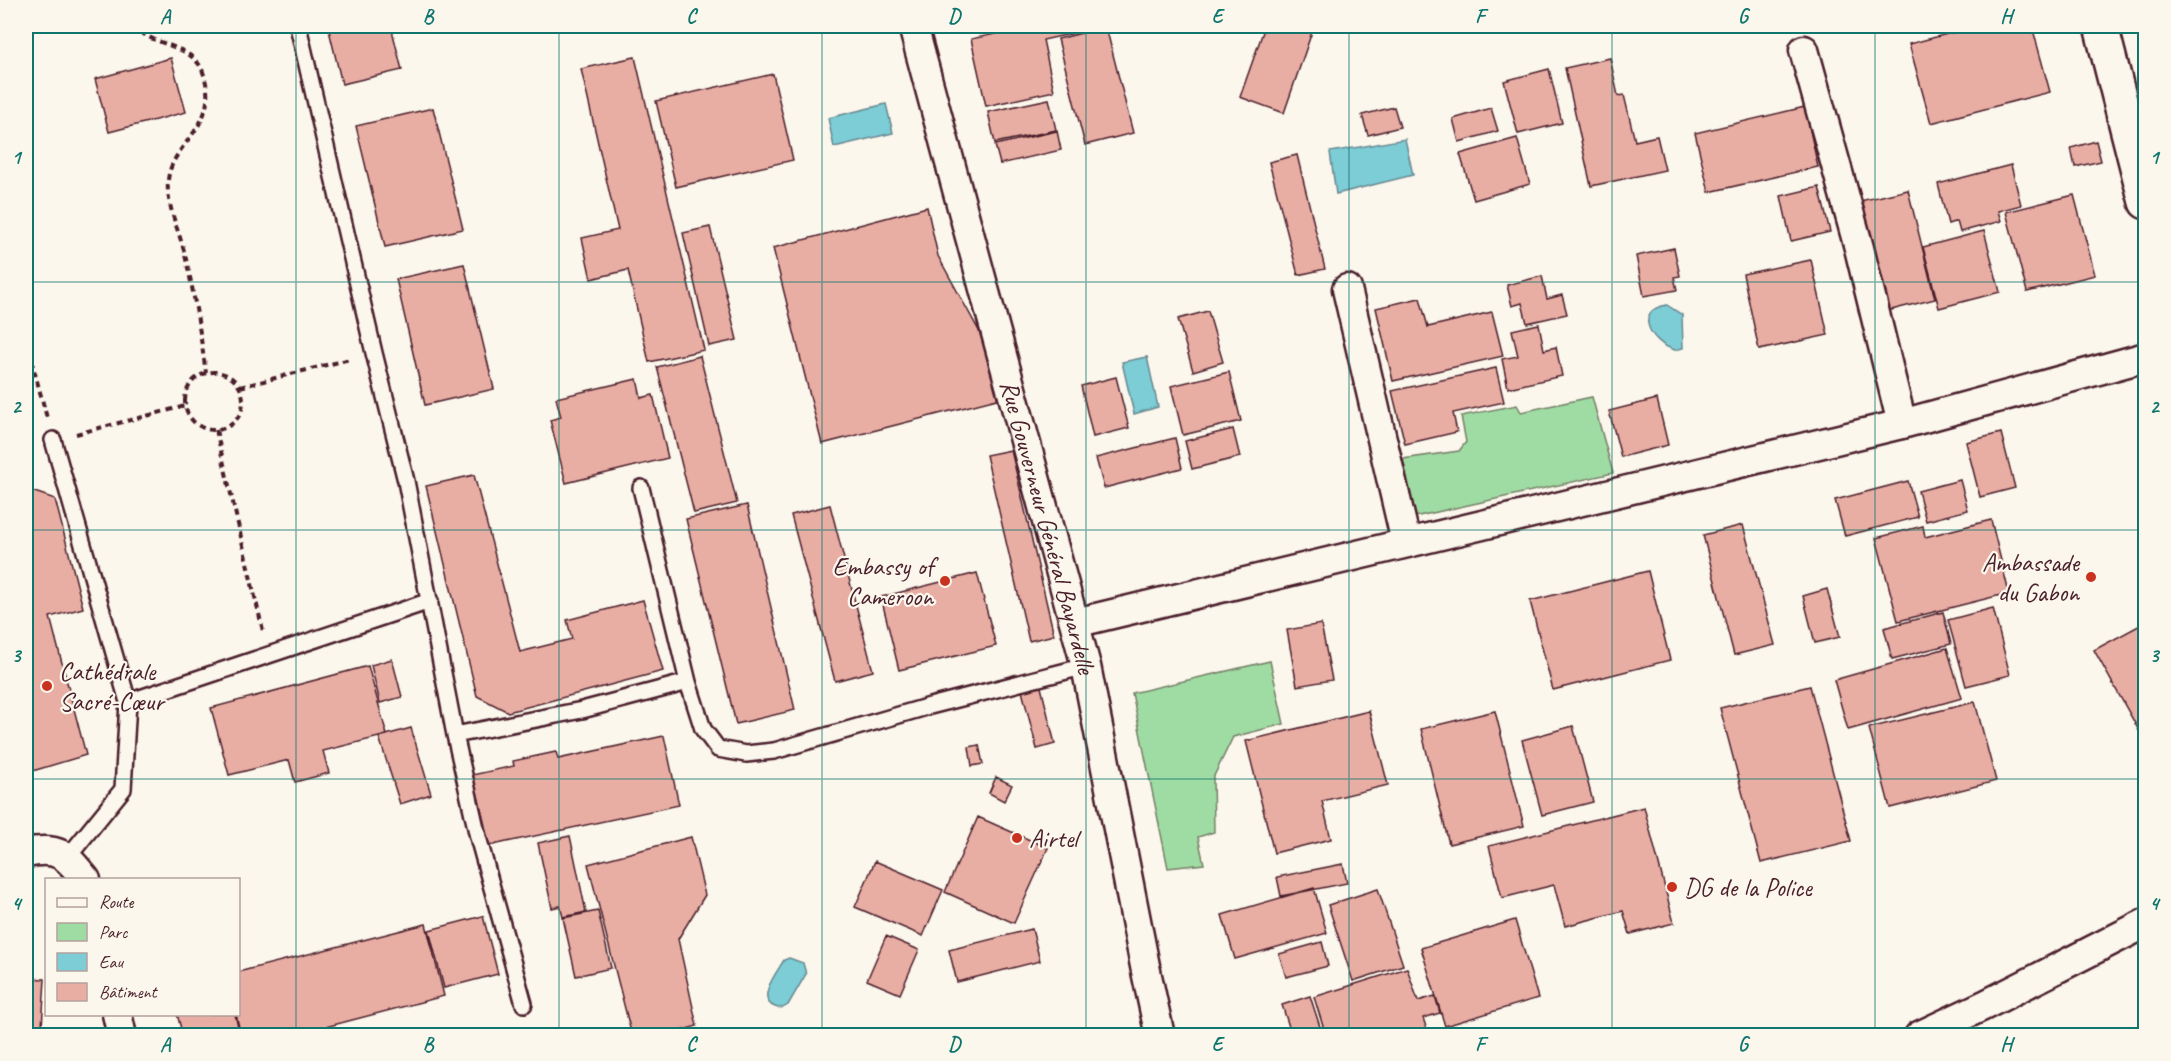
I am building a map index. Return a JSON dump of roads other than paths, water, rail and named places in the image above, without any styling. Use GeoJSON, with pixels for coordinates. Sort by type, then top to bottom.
{"type":"FeatureCollection","features":[{"type":"Feature","properties":{"kind":"street","name":"Rue Gouverneur Général Bayardelle"},"geometry":{"type":"LineString","coordinates":[[913,26],[1086,666],[1160,1035]]}},
{"type":"Feature","properties":{"kind":"street"},"geometry":{"type":"LineString","coordinates":[[2100,26],[2145,202]]}},
{"type":"Feature","properties":{"kind":"street"},"geometry":{"type":"LineString","coordinates":[[1804,50],[1859,248],[1902,424]]}},
{"type":"Feature","properties":{"kind":"street"},"geometry":{"type":"LineString","coordinates":[[1347,289],[1406,542]]}},
{"type":"Feature","properties":{"kind":"street"},"geometry":{"type":"LineString","coordinates":[[1075,623],[1902,424],[2145,357]]}},
{"type":"Feature","properties":{"kind":"street"},"geometry":{"type":"LineString","coordinates":[[26,854],[44,849],[68,857],[85,878]]}},
{"type":"Feature","properties":{"kind":"street"},"geometry":{"type":"LineString","coordinates":[[1919,1035],[1985,1005],[2145,923]]}},
{"type":"Feature","properties":{"kind":"street"},"geometry":{"type":"LineString","coordinates":[[117,1016],[122,1035]]}},
{"type":"Feature","properties":{"kind":"lane"},"geometry":{"type":"LineString","coordinates":[[298,26],[406,481],[455,735],[478,837],[524,1004]]}},
{"type":"Feature","properties":{"kind":"lane"},"geometry":{"type":"LineString","coordinates":[[53,440],[128,702],[123,789],[68,857]]}},
{"type":"Feature","properties":{"kind":"lane"},"geometry":{"type":"LineString","coordinates":[[641,488],[688,682],[703,729],[718,749],[746,754],[774,751],[930,705],[1086,666]]}},
{"type":"Feature","properties":{"kind":"lane"},"geometry":{"type":"LineString","coordinates":[[128,702],[430,601]]}},
{"type":"Feature","properties":{"kind":"lane"},"geometry":{"type":"LineString","coordinates":[[455,735],[582,710],[688,682]]}},
{"type":"Feature","properties":{"kind":"water"},"geometry":{"type":"Polygon","coordinates":[[[886,104],[893,133],[834,147],[828,118],[886,104]]]}},
{"type":"Feature","properties":{"kind":"water"},"geometry":{"type":"Polygon","coordinates":[[[1405,139],[1413,175],[1336,194],[1330,152],[1405,139]]]}},
{"type":"Feature","properties":{"kind":"water"},"geometry":{"type":"Polygon","coordinates":[[[1667,305],[1682,315],[1683,348],[1675,350],[1666,347],[1649,327],[1650,313],[1656,308],[1667,305]]]}},
{"type":"Feature","properties":{"kind":"water"},"geometry":{"type":"Polygon","coordinates":[[[1147,357],[1158,407],[1134,414],[1122,362],[1147,357]]]}},
{"type":"Feature","properties":{"kind":"water"},"geometry":{"type":"Polygon","coordinates":[[[789,958],[803,963],[806,974],[788,1005],[777,1008],[769,1003],[767,992],[784,960],[789,958]]]}},
{"type":"Feature","properties":{"kind":"place","name":"Ambassade du Gabon"},"geometry":{"type":"Point","coordinates":[2091,577]}},
{"type":"Feature","properties":{"kind":"place","name":"Embassy of Cameroon"},"geometry":{"type":"Point","coordinates":[945,581]}},
{"type":"Feature","properties":{"kind":"place","name":"Cathédrale Sacré-Cœur"},"geometry":{"type":"Point","coordinates":[47,686]}},
{"type":"Feature","properties":{"kind":"place","name":"Airtel"},"geometry":{"type":"Point","coordinates":[1017,838]}},
{"type":"Feature","properties":{"kind":"place","name":"DG de la Police"},"geometry":{"type":"Point","coordinates":[1672,887]}}]}
